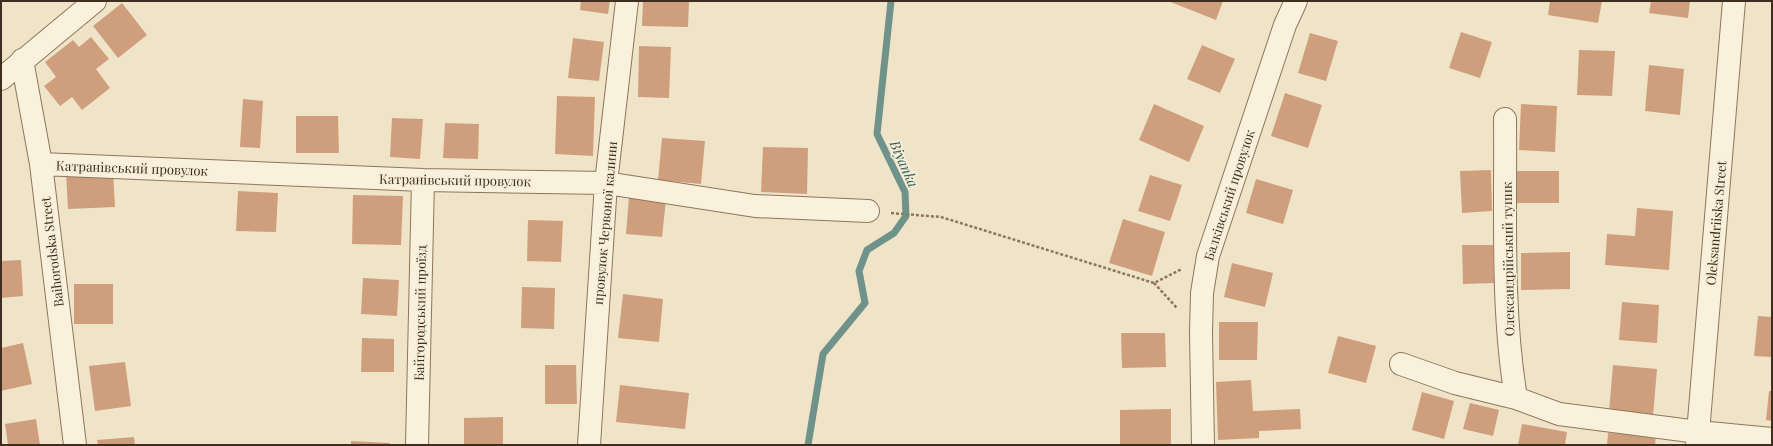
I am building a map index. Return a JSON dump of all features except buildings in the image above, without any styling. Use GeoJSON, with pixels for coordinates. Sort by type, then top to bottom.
{"type":"FeatureCollection","features":[{"type":"Feature","properties":{"kind":"street"},"geometry":{"type":"LineString","coordinates":[[1,78],[95,1]]}},
{"type":"Feature","properties":{"kind":"street","name":"провулок Червоної калини"},"geometry":{"type":"LineString","coordinates":[[589,445],[606,183],[627,1]]}},
{"type":"Feature","properties":{"kind":"street","name":"Балківський провулок"},"geometry":{"type":"LineString","coordinates":[[1203,445],[1201,325],[1202,293],[1208,256],[1285,25],[1296,1]]}},
{"type":"Feature","properties":{"kind":"street","name":"Oleksandriiska Street"},"geometry":{"type":"LineString","coordinates":[[1698,438],[1734,1]]}},
{"type":"Feature","properties":{"kind":"street","name":"Baihorodska Street"},"geometry":{"type":"LineString","coordinates":[[22,60],[41,164],[75,445]]}},
{"type":"Feature","properties":{"kind":"street","name":"Олександрійський тупик"},"geometry":{"type":"LineString","coordinates":[[1505,119],[1507,277],[1510,361],[1516,398]]}},
{"type":"Feature","properties":{"kind":"street","name":"Катранівський провулок"},"geometry":{"type":"LineString","coordinates":[[41,164],[423,180],[606,183],[754,206],[868,210]]}},
{"type":"Feature","properties":{"kind":"street","name":"Байгородський проїзд"},"geometry":{"type":"LineString","coordinates":[[417,445],[423,180]]}},
{"type":"Feature","properties":{"kind":"street"},"geometry":{"type":"LineString","coordinates":[[1401,364],[1455,383],[1516,398],[1559,414],[1698,438],[1772,439]]}},
{"type":"Feature","properties":{"kind":"path"},"geometry":{"type":"LineString","coordinates":[[868,210],[941,217],[1154,283],[1208,256]]}},
{"type":"Feature","properties":{"kind":"waterway","name":"Biyanka"},"geometry":{"type":"LineString","coordinates":[[808,445],[823,354],[865,303],[859,271],[867,250],[894,233],[906,216],[905,192],[877,134],[891,1]]}}]}
